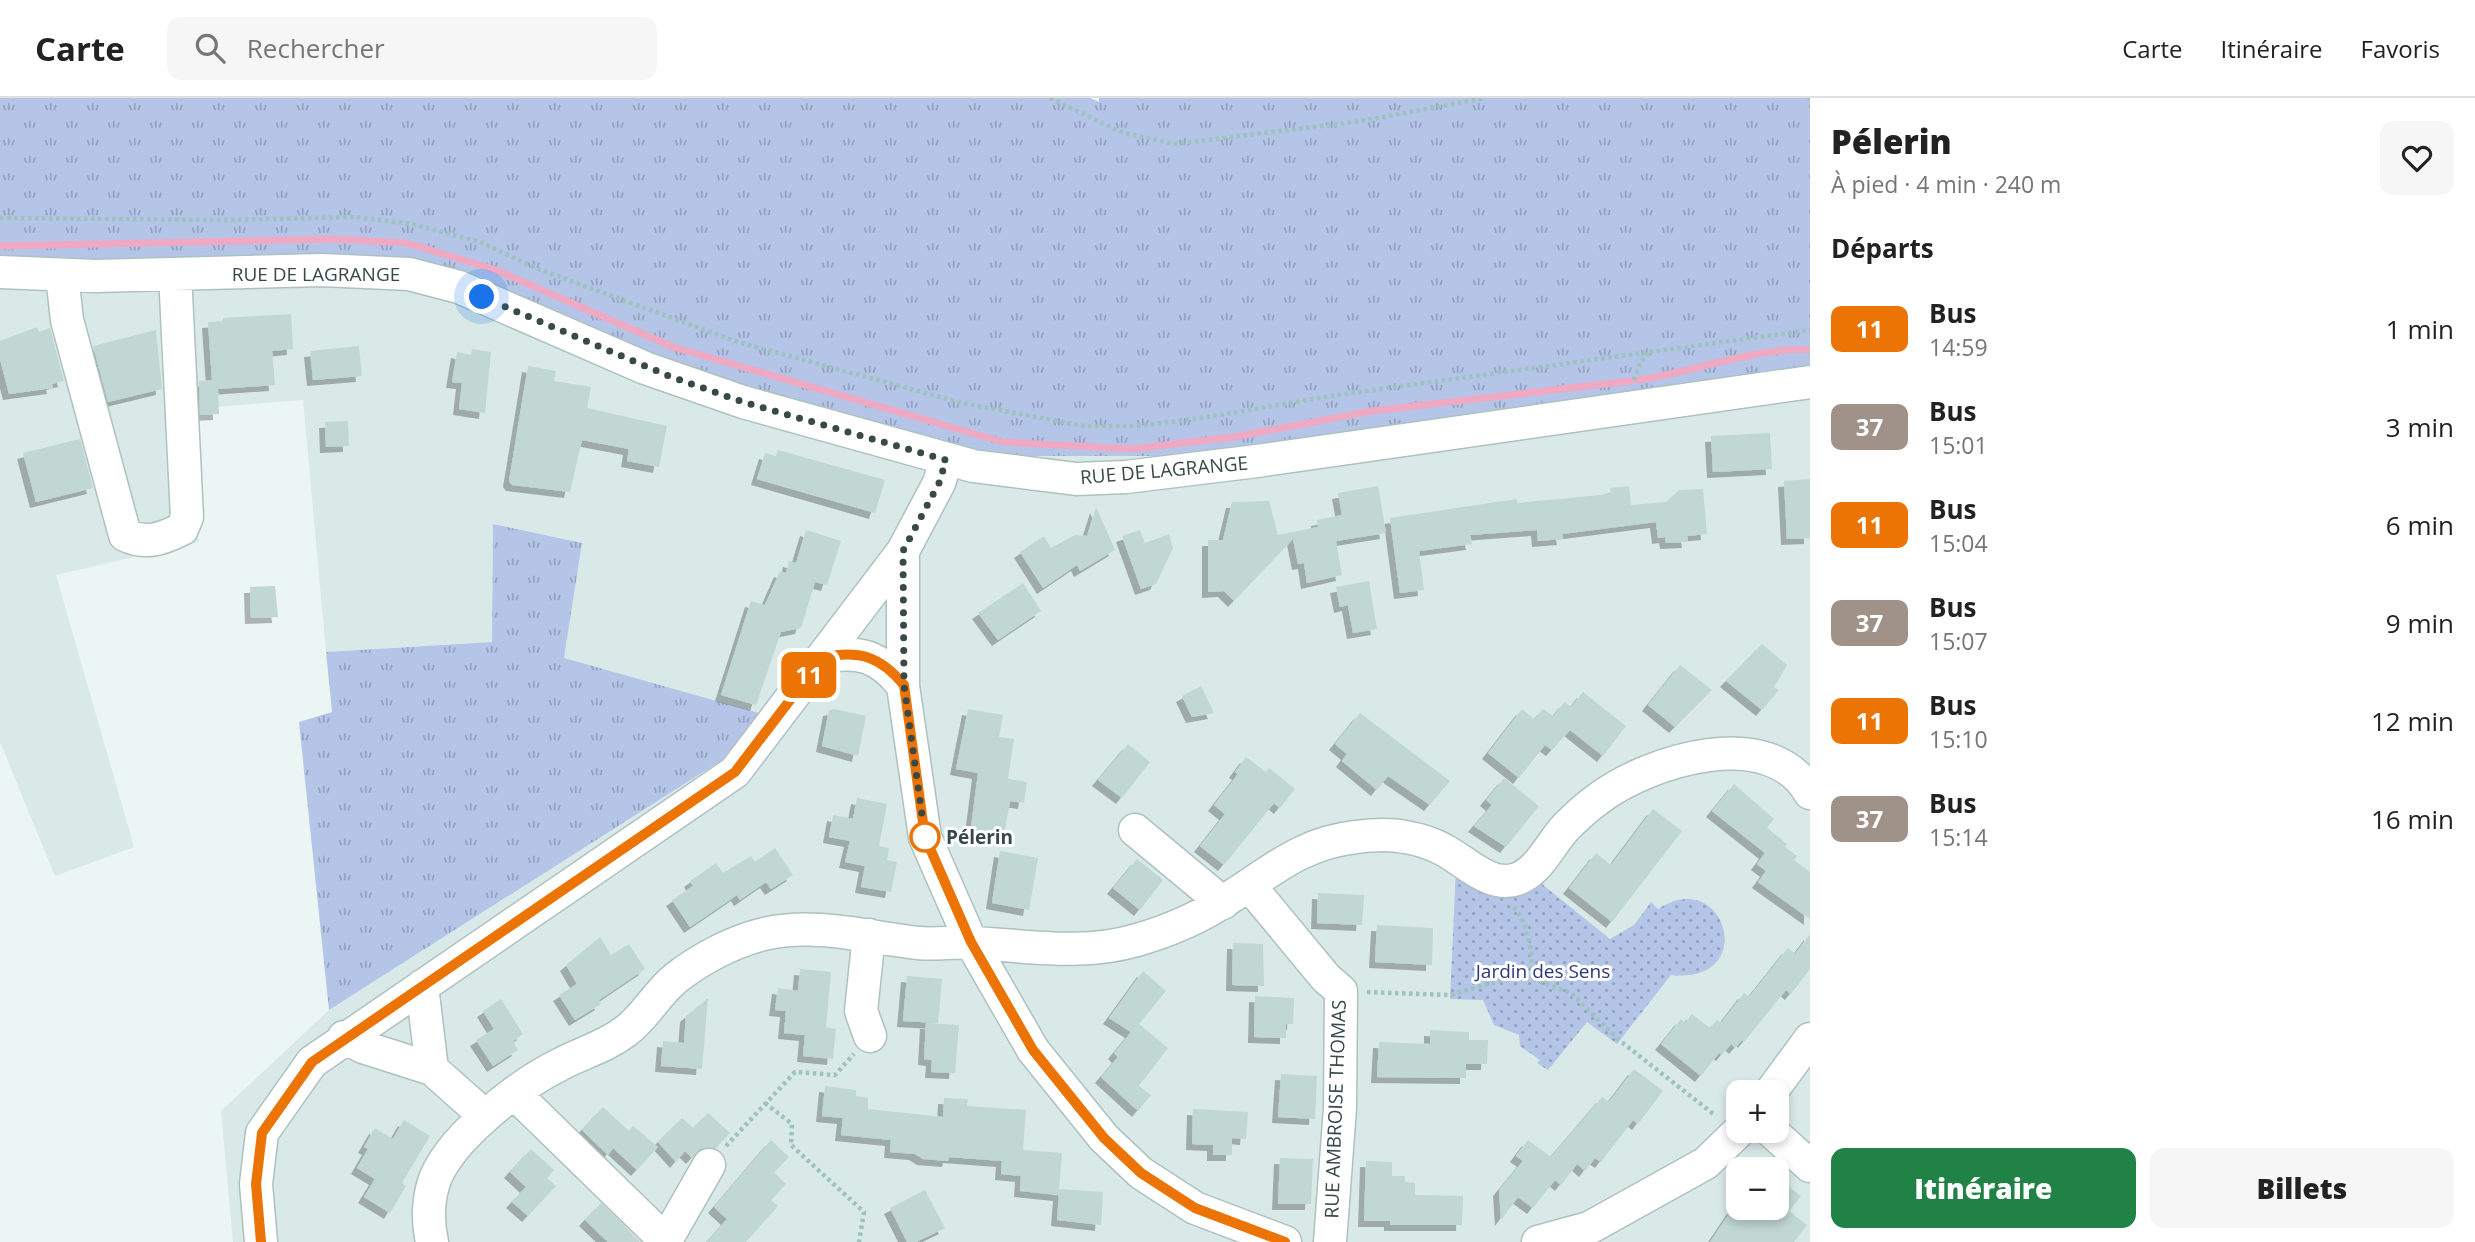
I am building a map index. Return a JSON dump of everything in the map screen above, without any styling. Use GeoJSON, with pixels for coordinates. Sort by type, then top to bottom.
{"type":"FeatureCollection","features":[{"type":"Feature","properties":{"kind":"street","name":"RUE DE LAGRANGE"},"geometry":{"type":"LineString","coordinates":[[0,272],[62,275],[323,270],[409,274],[459,287],[645,368],[730,398],[946,460],[1024,475],[1076,479],[1126,477],[1810,382]]}},
{"type":"Feature","properties":{"kind":"street"},"geometry":{"type":"LineString","coordinates":[[62,275],[67,320],[125,535],[137,541],[160,541],[182,529],[187,517],[175,274]]}},
{"type":"Feature","properties":{"kind":"street"},"geometry":{"type":"LineString","coordinates":[[261,1242],[256,1184],[262,1133],[312,1062],[735,772],[903,551],[939,483],[946,460]]}},
{"type":"Feature","properties":{"kind":"street"},"geometry":{"type":"LineString","coordinates":[[903,551],[904,685],[925,837],[971,942],[1033,1050],[1104,1138],[1141,1173],[1195,1208],[1285,1242]]}},
{"type":"Feature","properties":{"kind":"street"},"geometry":{"type":"LineString","coordinates":[[823,657],[848,652],[871,658],[892,671],[904,685]]}},
{"type":"Feature","properties":{"kind":"street"},"geometry":{"type":"LineString","coordinates":[[432,1242],[429,1225],[433,1184],[456,1148],[485,1116],[514,1093],[561,1064],[605,1046],[631,1027],[675,978],[731,945],[764,934],[797,930],[869,935],[923,944],[971,942],[1079,950],[1133,942],[1175,927],[1223,903],[1285,859],[1318,845],[1356,837],[1404,836],[1441,848],[1494,880],[1517,880],[1538,864],[1566,827],[1598,799],[1637,775],[1671,763],[1704,756],[1770,758],[1791,769],[1810,793]]}},
{"type":"Feature","properties":{"kind":"street"},"geometry":{"type":"LineString","coordinates":[[1135,830],[1223,903]]}},
{"type":"Feature","properties":{"kind":"street","name":"RUE AMBROISE THOMAS"},"geometry":{"type":"LineString","coordinates":[[1249,885],[1326,978],[1341,991],[1340,1108],[1329,1242]]}},
{"type":"Feature","properties":{"kind":"street"},"geometry":{"type":"LineString","coordinates":[[869,935],[861,1011],[870,1036]]}},
{"type":"Feature","properties":{"kind":"street"},"geometry":{"type":"LineString","coordinates":[[422,986],[432,1069]]}},
{"type":"Feature","properties":{"kind":"street"},"geometry":{"type":"LineString","coordinates":[[344,1038],[363,1047],[432,1069],[485,1116]]}},
{"type":"Feature","properties":{"kind":"street"},"geometry":{"type":"LineString","coordinates":[[1780,1080],[1810,1039]]}},
{"type":"Feature","properties":{"kind":"street"},"geometry":{"type":"LineString","coordinates":[[514,1093],[665,1241],[709,1165]]}},
{"type":"Feature","properties":{"kind":"street"},"geometry":{"type":"LineString","coordinates":[[1538,1242],[1590,1228],[1706,1163],[1727,1143]]}},
{"type":"Feature","properties":{"kind":"street"},"geometry":{"type":"LineString","coordinates":[[1784,1143],[1810,1166]]}},
{"type":"Feature","properties":{"kind":"path"},"geometry":{"type":"LineString","coordinates":[[1050,98],[1121,132],[1174,144],[1362,121],[1485,98]]}},
{"type":"Feature","properties":{"kind":"path"},"geometry":{"type":"LineString","coordinates":[[0,218],[227,220],[356,217],[412,224],[480,243],[538,269],[738,342],[962,403],[1084,426],[1139,426],[1337,395],[1810,330]]}},
{"type":"Feature","properties":{"kind":"path"},"geometry":{"type":"LineString","coordinates":[[1494,880],[1521,916],[1531,942],[1533,979]]}},
{"type":"Feature","properties":{"kind":"path"},"geometry":{"type":"LineString","coordinates":[[1341,991],[1450,995],[1510,978],[1533,979],[1572,993],[1619,1040],[1726,1123]]}},
{"type":"Feature","properties":{"kind":"path"},"geometry":{"type":"LineString","coordinates":[[709,1165],[795,1072],[835,1075],[870,1036]]}},
{"type":"Feature","properties":{"kind":"path"},"geometry":{"type":"LineString","coordinates":[[765,1103],[792,1124],[791,1145],[864,1212],[859,1242]]}},
{"type":"Feature","properties":{"kind":"shaded area"},"geometry":{"type":"Polygon","coordinates":[[[0,263],[1810,381],[1810,1242],[233,1242],[221,1111],[329,1010],[722,760],[564,658],[582,543],[493,525],[492,642],[326,652],[303,400],[188,409],[199,542],[56,575],[134,847],[55,876],[0,742],[0,263]]]}},
{"type":"Feature","properties":{"kind":"green space"},"geometry":{"type":"Polygon","coordinates":[[[0,98],[1090,98],[1099,102],[1099,98],[1810,98],[1810,381],[1217,456],[999,456],[685,371],[407,261],[0,263],[0,98]]]}},
{"type":"Feature","properties":{"kind":"green space"},"geometry":{"type":"Polygon","coordinates":[[[493,524],[582,543],[564,658],[759,713],[722,760],[329,1010],[299,722],[332,712],[326,652],[492,642],[493,524]]]}},
{"type":"Feature","properties":{"kind":"green space","name":"Jardin des Sens"},"geometry":{"type":"Polygon","coordinates":[[[1456,868],[1546,872],[1543,885],[1610,939],[1634,925],[1651,902],[1658,909],[1682,899],[1701,902],[1715,913],[1723,929],[1724,947],[1716,963],[1699,973],[1671,975],[1617,1044],[1587,1022],[1548,1070],[1537,1063],[1540,1060],[1520,1046],[1519,1035],[1494,1025],[1483,1000],[1450,999],[1456,868]]]}},
{"type":"Feature","properties":{"kind":"building"},"geometry":{"type":"Polygon","coordinates":[[[291,314],[293,349],[272,351],[275,385],[218,389],[219,414],[200,415],[199,381],[212,380],[208,322],[223,321],[223,318],[291,314]]]}},
{"type":"Feature","properties":{"kind":"building"},"geometry":{"type":"Polygon","coordinates":[[[37,327],[39,332],[50,328],[64,381],[52,384],[53,388],[9,394],[0,359],[0,341],[37,327]]]}},
{"type":"Feature","properties":{"kind":"building"},"geometry":{"type":"Polygon","coordinates":[[[156,330],[162,389],[108,402],[93,346],[156,330]]]}},
{"type":"Feature","properties":{"kind":"building"},"geometry":{"type":"Polygon","coordinates":[[[359,346],[362,376],[313,380],[310,351],[359,346]]]}},
{"type":"Feature","properties":{"kind":"building"},"geometry":{"type":"Polygon","coordinates":[[[472,349],[491,352],[485,413],[459,409],[462,383],[452,382],[457,352],[471,355],[472,349]]]}},
{"type":"Feature","properties":{"kind":"building"},"geometry":{"type":"Polygon","coordinates":[[[528,366],[556,371],[554,381],[591,387],[587,408],[667,426],[659,467],[627,461],[629,449],[582,440],[570,492],[512,485],[509,481],[528,366]]]}},
{"type":"Feature","properties":{"kind":"building"},"geometry":{"type":"Polygon","coordinates":[[[348,421],[349,446],[326,447],[325,422],[348,421]]]}},
{"type":"Feature","properties":{"kind":"building"},"geometry":{"type":"Polygon","coordinates":[[[1770,433],[1772,469],[1713,472],[1711,436],[1770,433]]]}},
{"type":"Feature","properties":{"kind":"building"},"geometry":{"type":"Polygon","coordinates":[[[80,439],[93,488],[36,502],[23,453],[80,439]]]}},
{"type":"Feature","properties":{"kind":"building"},"geometry":{"type":"Polygon","coordinates":[[[778,450],[885,480],[875,513],[757,479],[765,453],[776,456],[778,450]]]}},
{"type":"Feature","properties":{"kind":"building"},"geometry":{"type":"Polygon","coordinates":[[[1810,479],[1810,538],[1787,539],[1784,481],[1810,479]]]}},
{"type":"Feature","properties":{"kind":"building"},"geometry":{"type":"Polygon","coordinates":[[[1378,486],[1386,533],[1336,541],[1342,575],[1307,583],[1304,563],[1298,564],[1293,539],[1234,601],[1224,591],[1208,592],[1208,540],[1223,540],[1232,502],[1269,501],[1278,535],[1318,527],[1317,520],[1342,515],[1338,493],[1378,486]]]}},
{"type":"Feature","properties":{"kind":"building"},"geometry":{"type":"Polygon","coordinates":[[[1629,486],[1631,505],[1666,502],[1679,490],[1703,489],[1707,534],[1687,536],[1688,542],[1666,543],[1665,537],[1658,538],[1656,522],[1562,534],[1563,539],[1538,541],[1537,530],[1470,535],[1472,544],[1419,551],[1424,590],[1400,593],[1390,518],[1517,499],[1517,503],[1611,494],[1610,488],[1629,486]]]}},
{"type":"Feature","properties":{"kind":"building"},"geometry":{"type":"Polygon","coordinates":[[[1096,507],[1115,550],[1080,571],[1077,565],[1043,588],[1020,552],[1044,536],[1051,548],[1075,535],[1087,536],[1096,507]]]}},
{"type":"Feature","properties":{"kind":"building"},"geometry":{"type":"Polygon","coordinates":[[[806,530],[841,541],[827,585],[815,582],[801,628],[781,632],[756,705],[721,695],[751,601],[765,605],[780,571],[786,573],[789,561],[796,563],[806,530]]]}},
{"type":"Feature","properties":{"kind":"building"},"geometry":{"type":"Polygon","coordinates":[[[1140,530],[1145,543],[1169,534],[1173,548],[1156,584],[1141,589],[1122,536],[1140,530]]]}},
{"type":"Feature","properties":{"kind":"building"},"geometry":{"type":"Polygon","coordinates":[[[1369,581],[1377,629],[1353,633],[1348,605],[1340,607],[1336,587],[1369,581]]]}},
{"type":"Feature","properties":{"kind":"building"},"geometry":{"type":"Polygon","coordinates":[[[1023,583],[1041,611],[998,640],[978,613],[1023,583]]]}},
{"type":"Feature","properties":{"kind":"building"},"geometry":{"type":"Polygon","coordinates":[[[275,586],[278,617],[251,618],[250,587],[275,586]]]}},
{"type":"Feature","properties":{"kind":"building"},"geometry":{"type":"Polygon","coordinates":[[[1762,644],[1787,665],[1774,687],[1779,690],[1762,710],[1726,681],[1762,644]]]}},
{"type":"Feature","properties":{"kind":"building"},"geometry":{"type":"Polygon","coordinates":[[[1680,665],[1712,690],[1675,727],[1648,705],[1680,665]]]}},
{"type":"Feature","properties":{"kind":"building"},"geometry":{"type":"Polygon","coordinates":[[[1201,686],[1214,713],[1192,717],[1182,696],[1201,686]]]}},
{"type":"Feature","properties":{"kind":"building"},"geometry":{"type":"Polygon","coordinates":[[[1583,692],[1626,726],[1603,756],[1570,730],[1552,750],[1545,745],[1519,778],[1488,753],[1522,709],[1534,719],[1543,709],[1553,716],[1565,702],[1571,707],[1583,692]]]}},
{"type":"Feature","properties":{"kind":"building"},"geometry":{"type":"Polygon","coordinates":[[[968,709],[1003,715],[999,737],[1014,739],[1008,779],[1027,782],[1024,803],[1010,801],[1003,841],[970,835],[978,773],[956,769],[968,709]]]}},
{"type":"Feature","properties":{"kind":"building"},"geometry":{"type":"Polygon","coordinates":[[[829,710],[866,716],[858,756],[822,746],[829,710]]]}},
{"type":"Feature","properties":{"kind":"building"},"geometry":{"type":"Polygon","coordinates":[[[1360,713],[1450,781],[1430,805],[1388,776],[1377,790],[1342,761],[1347,754],[1335,744],[1360,713]]]}},
{"type":"Feature","properties":{"kind":"building"},"geometry":{"type":"Polygon","coordinates":[[[1128,744],[1150,762],[1122,798],[1098,780],[1128,744]]]}},
{"type":"Feature","properties":{"kind":"building"},"geometry":{"type":"Polygon","coordinates":[[[1246,757],[1266,772],[1269,768],[1295,789],[1280,808],[1274,803],[1224,865],[1200,846],[1225,814],[1214,805],[1238,774],[1235,772],[1246,757]]]}},
{"type":"Feature","properties":{"kind":"building"},"geometry":{"type":"Polygon","coordinates":[[[1504,778],[1539,806],[1506,847],[1474,826],[1492,805],[1486,800],[1504,778]]]}},
{"type":"Feature","properties":{"kind":"building"},"geometry":{"type":"Polygon","coordinates":[[[1734,784],[1774,819],[1767,828],[1787,844],[1785,847],[1797,856],[1794,860],[1810,872],[1810,919],[1758,882],[1766,871],[1757,864],[1765,853],[1712,811],[1734,784]]]}},
{"type":"Feature","properties":{"kind":"building"},"geometry":{"type":"Polygon","coordinates":[[[857,798],[887,804],[879,846],[889,848],[887,860],[897,862],[891,892],[861,887],[865,866],[845,862],[850,841],[829,837],[833,815],[853,819],[857,798]]]}},
{"type":"Feature","properties":{"kind":"building"},"geometry":{"type":"Polygon","coordinates":[[[1653,809],[1682,831],[1612,922],[1569,888],[1596,853],[1611,865],[1653,809]]]}},
{"type":"Feature","properties":{"kind":"building"},"geometry":{"type":"Polygon","coordinates":[[[775,848],[793,875],[771,889],[766,882],[740,900],[737,895],[690,927],[672,900],[693,886],[690,881],[716,863],[723,873],[751,856],[755,862],[775,848]]]}},
{"type":"Feature","properties":{"kind":"building"},"geometry":{"type":"Polygon","coordinates":[[[1000,851],[1038,858],[1029,910],[992,903],[1000,851]]]}},
{"type":"Feature","properties":{"kind":"building"},"geometry":{"type":"Polygon","coordinates":[[[1137,859],[1163,880],[1140,910],[1113,888],[1137,859]]]}},
{"type":"Feature","properties":{"kind":"building"},"geometry":{"type":"Polygon","coordinates":[[[1318,893],[1364,895],[1362,925],[1317,923],[1318,893]]]}},
{"type":"Feature","properties":{"kind":"building"},"geometry":{"type":"Polygon","coordinates":[[[1377,925],[1433,928],[1432,965],[1375,962],[1377,925]]]}},
{"type":"Feature","properties":{"kind":"building"},"geometry":{"type":"Polygon","coordinates":[[[1810,934],[1810,969],[1791,994],[1786,990],[1744,1042],[1742,1040],[1735,1048],[1731,1044],[1722,1055],[1719,1053],[1701,1076],[1661,1044],[1681,1019],[1685,1023],[1692,1014],[1710,1028],[1717,1020],[1721,1023],[1744,993],[1749,997],[1788,948],[1795,954],[1810,934]]]}},
{"type":"Feature","properties":{"kind":"building"},"geometry":{"type":"Polygon","coordinates":[[[600,937],[611,955],[629,944],[645,969],[599,1000],[601,1004],[575,1020],[559,995],[577,984],[566,965],[600,937]]]}},
{"type":"Feature","properties":{"kind":"building"},"geometry":{"type":"Polygon","coordinates":[[[1233,943],[1263,944],[1264,986],[1232,985],[1233,943]]]}},
{"type":"Feature","properties":{"kind":"building"},"geometry":{"type":"Polygon","coordinates":[[[800,969],[831,972],[826,1027],[836,1029],[833,1059],[803,1056],[805,1035],[784,1033],[786,1011],[775,1010],[778,988],[798,991],[800,969]]]}},
{"type":"Feature","properties":{"kind":"building"},"geometry":{"type":"Polygon","coordinates":[[[1143,971],[1166,991],[1139,1024],[1168,1048],[1139,1086],[1151,1095],[1138,1111],[1101,1077],[1118,1057],[1114,1053],[1131,1032],[1109,1018],[1143,971]]]}},
{"type":"Feature","properties":{"kind":"building"},"geometry":{"type":"Polygon","coordinates":[[[907,976],[942,979],[938,1023],[903,1021],[907,976]]]}},
{"type":"Feature","properties":{"kind":"building"},"geometry":{"type":"Polygon","coordinates":[[[1255,996],[1294,998],[1293,1024],[1286,1024],[1286,1038],[1254,1037],[1255,996]]]}},
{"type":"Feature","properties":{"kind":"building"},"geometry":{"type":"Polygon","coordinates":[[[708,998],[702,1069],[661,1066],[663,1041],[684,1043],[686,1016],[708,998]]]}},
{"type":"Feature","properties":{"kind":"building"},"geometry":{"type":"Polygon","coordinates":[[[501,999],[523,1034],[513,1041],[518,1050],[493,1066],[476,1040],[494,1029],[483,1011],[501,999]]]}},
{"type":"Feature","properties":{"kind":"building"},"geometry":{"type":"Polygon","coordinates":[[[926,1023],[959,1025],[955,1073],[931,1072],[932,1060],[924,1059],[926,1023]]]}},
{"type":"Feature","properties":{"kind":"building"},"geometry":{"type":"Polygon","coordinates":[[[1430,1030],[1469,1032],[1469,1040],[1488,1040],[1487,1064],[1466,1064],[1466,1078],[1377,1077],[1379,1042],[1430,1044],[1430,1030]]]}},
{"type":"Feature","properties":{"kind":"building"},"geometry":{"type":"Polygon","coordinates":[[[1634,1069],[1663,1091],[1638,1124],[1633,1120],[1601,1162],[1595,1158],[1585,1171],[1577,1164],[1561,1185],[1555,1180],[1533,1208],[1518,1197],[1501,1220],[1499,1190],[1523,1161],[1516,1156],[1528,1140],[1551,1157],[1602,1097],[1609,1102],[1634,1069]]]}},
{"type":"Feature","properties":{"kind":"building"},"geometry":{"type":"Polygon","coordinates":[[[1281,1074],[1317,1076],[1315,1119],[1278,1117],[1281,1074]]]}},
{"type":"Feature","properties":{"kind":"building"},"geometry":{"type":"Polygon","coordinates":[[[825,1086],[856,1090],[856,1096],[868,1098],[868,1109],[943,1117],[944,1098],[968,1099],[967,1106],[1026,1110],[1023,1150],[1062,1153],[1059,1189],[1103,1192],[1101,1225],[1057,1220],[1059,1195],[1020,1191],[1021,1176],[1001,1174],[1002,1161],[949,1157],[948,1161],[923,1159],[915,1154],[890,1152],[891,1140],[841,1135],[843,1118],[822,1116],[825,1086]]]}},
{"type":"Feature","properties":{"kind":"building"},"geometry":{"type":"Polygon","coordinates":[[[603,1107],[629,1131],[633,1126],[658,1147],[637,1170],[613,1148],[608,1155],[582,1130],[603,1107]]]}},
{"type":"Feature","properties":{"kind":"building"},"geometry":{"type":"Polygon","coordinates":[[[1193,1109],[1248,1112],[1246,1139],[1232,1138],[1232,1155],[1213,1155],[1213,1145],[1192,1144],[1193,1109]]]}},
{"type":"Feature","properties":{"kind":"building"},"geometry":{"type":"Polygon","coordinates":[[[708,1113],[730,1133],[716,1148],[700,1149],[692,1158],[685,1151],[676,1162],[658,1142],[682,1118],[693,1128],[708,1113]]]}},
{"type":"Feature","properties":{"kind":"building"},"geometry":{"type":"Polygon","coordinates":[[[404,1120],[430,1136],[402,1183],[406,1186],[390,1213],[364,1197],[375,1179],[357,1168],[368,1149],[364,1147],[375,1128],[393,1139],[404,1120]]]}},
{"type":"Feature","properties":{"kind":"building"},"geometry":{"type":"Polygon","coordinates":[[[771,1140],[789,1157],[774,1172],[786,1184],[771,1200],[778,1206],[746,1242],[707,1242],[727,1219],[714,1207],[771,1140]]]}},
{"type":"Feature","properties":{"kind":"building"},"geometry":{"type":"Polygon","coordinates":[[[531,1149],[554,1170],[547,1178],[556,1186],[528,1216],[512,1202],[526,1187],[510,1172],[531,1149]]]}},
{"type":"Feature","properties":{"kind":"building"},"geometry":{"type":"Polygon","coordinates":[[[1280,1158],[1313,1159],[1311,1204],[1278,1204],[1280,1158]]]}},
{"type":"Feature","properties":{"kind":"building"},"geometry":{"type":"Polygon","coordinates":[[[1366,1161],[1392,1162],[1392,1176],[1405,1176],[1405,1182],[1415,1183],[1415,1195],[1463,1196],[1462,1225],[1390,1225],[1390,1221],[1364,1221],[1366,1161]]]}},
{"type":"Feature","properties":{"kind":"building"},"geometry":{"type":"Polygon","coordinates":[[[1789,1187],[1801,1196],[1789,1211],[1789,1187]]]}},
{"type":"Feature","properties":{"kind":"building"},"geometry":{"type":"Polygon","coordinates":[[[925,1190],[945,1228],[916,1242],[907,1242],[890,1208],[925,1190]]]}},
{"type":"Feature","properties":{"kind":"building"},"geometry":{"type":"Polygon","coordinates":[[[601,1203],[640,1242],[608,1242],[585,1220],[601,1203]]]}},
{"type":"Feature","properties":{"kind":"building"},"geometry":{"type":"Polygon","coordinates":[[[1789,1211],[1807,1225],[1794,1242],[1710,1242],[1726,1218],[1789,1220],[1789,1211]]]}},
{"type":"Feature","properties":{"kind":"waterway"},"geometry":{"type":"LineString","coordinates":[[0,246],[335,239],[407,243],[496,270],[673,347],[1003,442],[1132,449],[1234,437],[1372,411],[1631,381]]}},
{"type":"Feature","properties":{"kind":"waterway"},"geometry":{"type":"LineString","coordinates":[[1638,380],[1769,352],[1810,350]]}},
{"type":"Feature","properties":{"kind":"bus line","name":"11"},"geometry":{"type":"LineString","coordinates":[[261,1242],[256,1184],[262,1133],[312,1062],[735,772],[823,657],[848,652],[871,658],[892,671],[904,685],[925,837],[971,942],[1033,1050],[1104,1138],[1141,1173],[1195,1208],[1285,1242]]}},
{"type":"Feature","properties":{"kind":"place","name":"Pélerin"},"geometry":{"type":"Point","coordinates":[925,837]}},
{"type":"Feature","properties":{"kind":"route"},"geometry":{"type":"LineString","coordinates":[[482,297],[645,368],[743,402],[946,460],[939,483],[903,551],[904,685],[925,837]]}}]}
